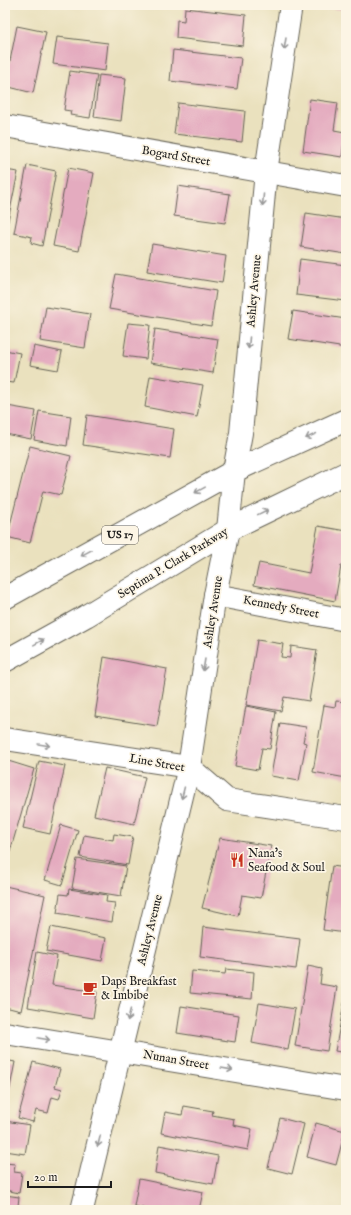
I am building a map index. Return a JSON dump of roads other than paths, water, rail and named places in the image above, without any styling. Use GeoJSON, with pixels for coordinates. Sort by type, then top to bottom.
{"type":"FeatureCollection","features":[{"type":"Feature","properties":{"kind":"main road","name":"Ashley Avenue"},"geometry":{"type":"LineString","coordinates":[[82,1210],[189,767],[215,595],[228,530],[234,471],[241,433],[266,172],[291,5]]}},
{"type":"Feature","properties":{"kind":"main road","name":"Bogard Street"},"geometry":{"type":"LineString","coordinates":[[5,126],[346,186]]}},
{"type":"Feature","properties":{"kind":"main road","name":"US 17"},"geometry":{"type":"LineString","coordinates":[[5,598],[234,471],[346,420]]}},
{"type":"Feature","properties":{"kind":"main road","name":"Septima P. Clark Parkway"},"geometry":{"type":"LineString","coordinates":[[5,661],[86,616],[228,530],[346,473]]}},
{"type":"Feature","properties":{"kind":"main road","name":"Kennedy Street"},"geometry":{"type":"LineString","coordinates":[[215,595],[346,620]]}},
{"type":"Feature","properties":{"kind":"main road","name":"Line Street"},"geometry":{"type":"LineString","coordinates":[[5,738],[189,767],[227,800],[346,818]]}},
{"type":"Feature","properties":{"kind":"main road","name":"Nunan Street"},"geometry":{"type":"LineString","coordinates":[[5,1033],[346,1089]]}},
{"type":"Feature","properties":{"kind":"place","name":"Nana's Seafood & Soul"},"geometry":{"type":"Point","coordinates":[237,860]}},
{"type":"Feature","properties":{"kind":"place","name":"Daps Breakfast & Imbibe"},"geometry":{"type":"Point","coordinates":[90,988]}}]}
